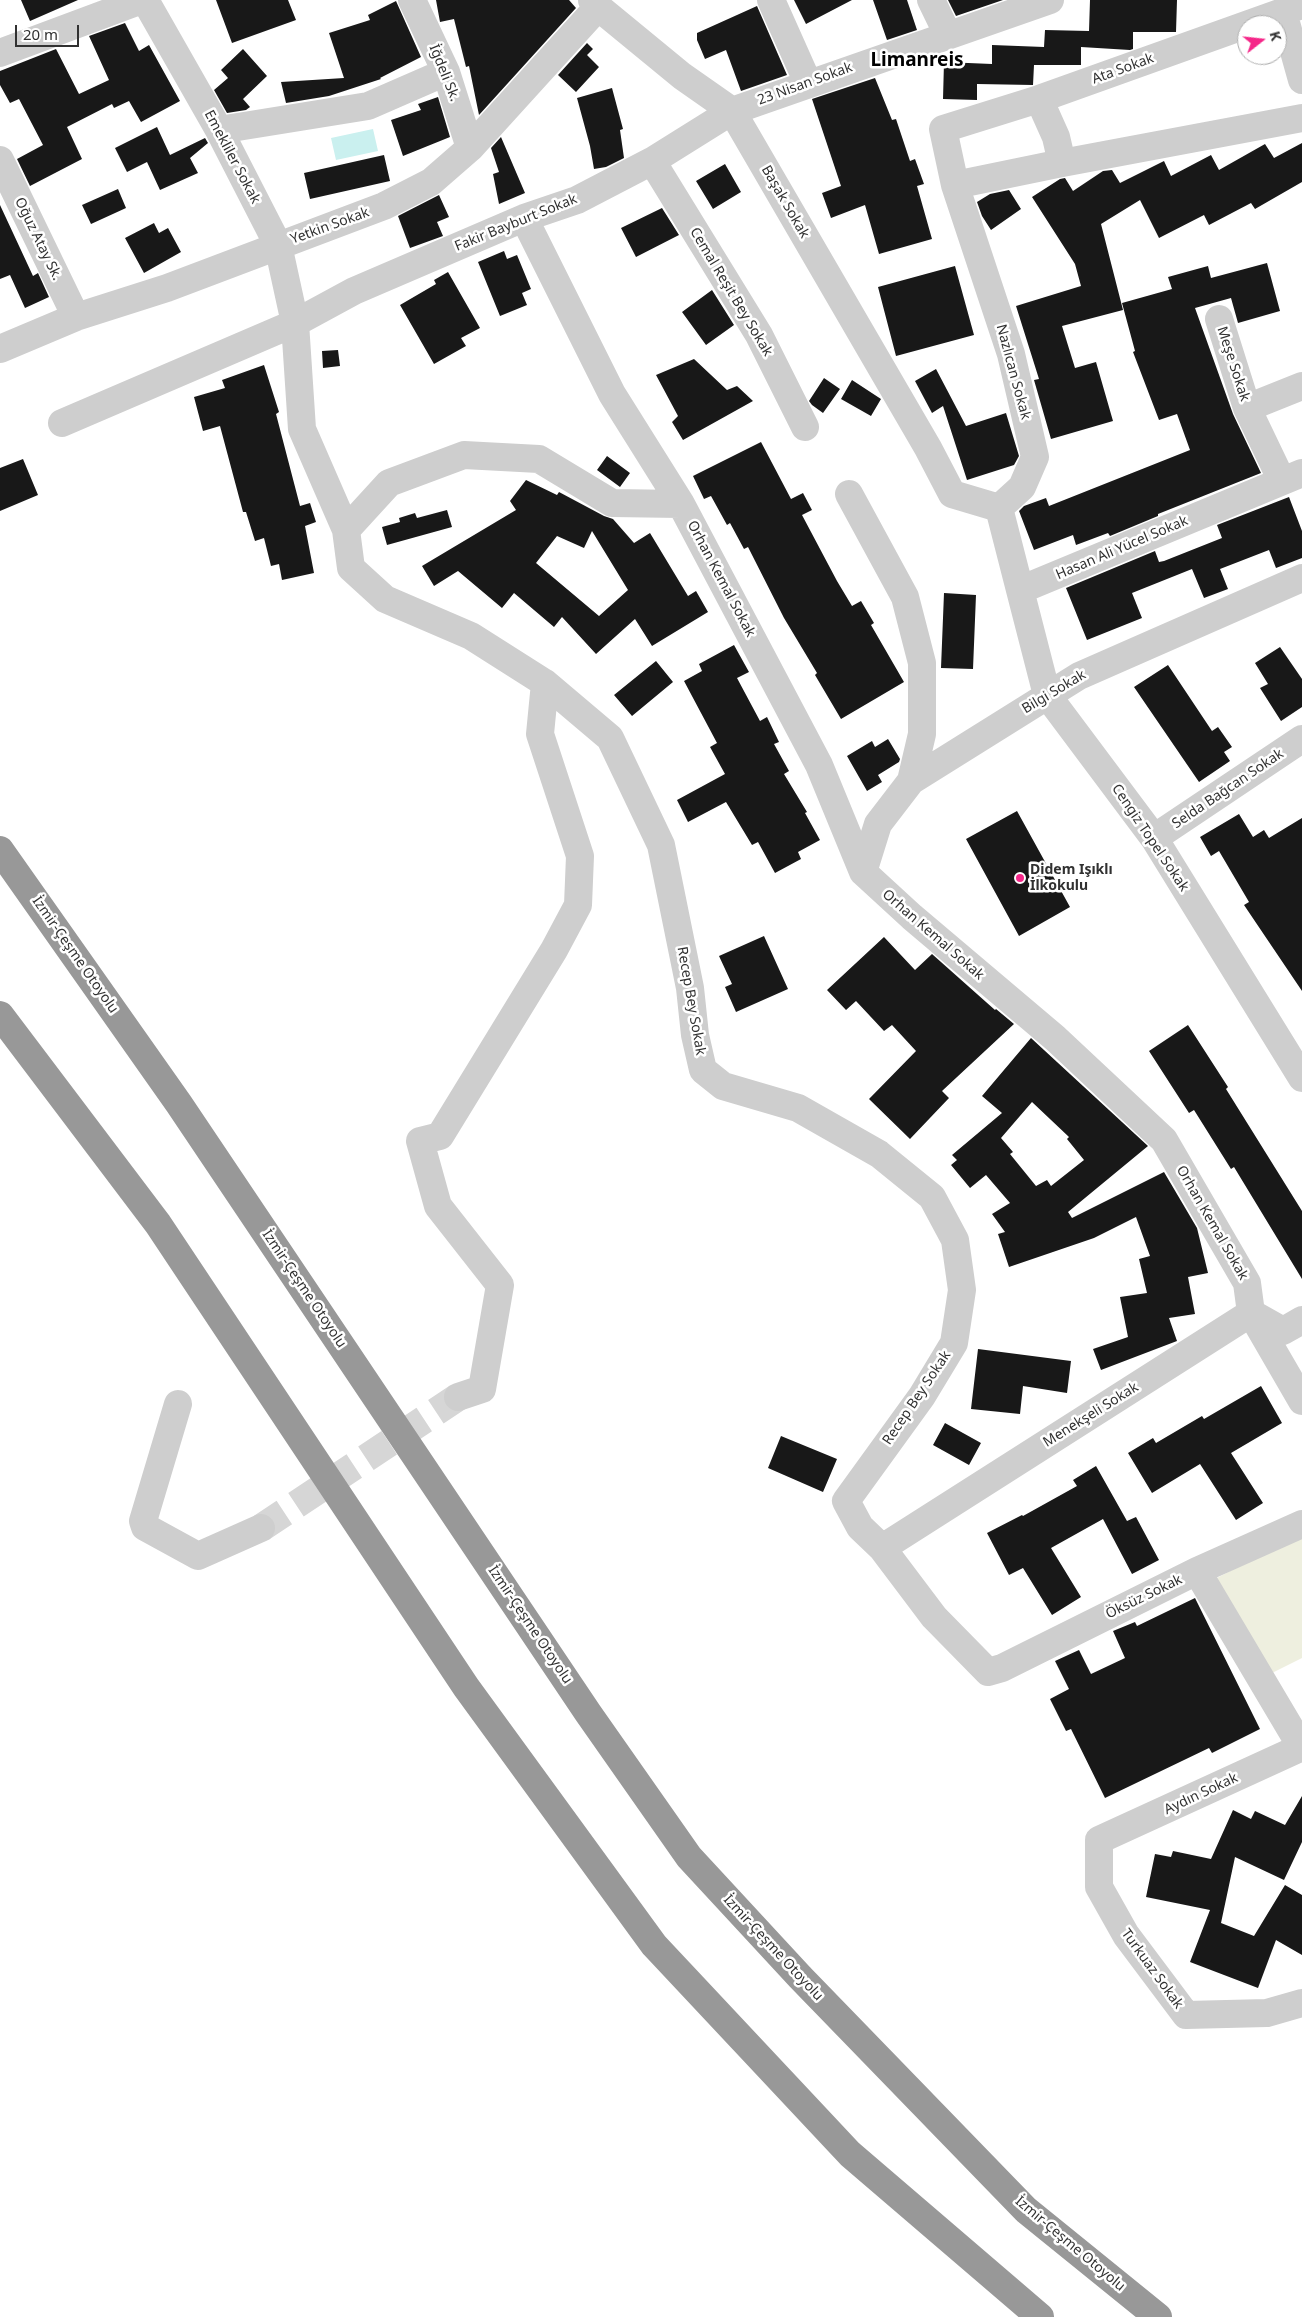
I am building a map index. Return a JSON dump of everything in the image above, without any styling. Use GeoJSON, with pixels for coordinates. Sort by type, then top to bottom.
{"type":"FeatureCollection","features":[{"type":"Feature","properties":{"kind":"highway","name":"İzmir-Çeşme Otoyolu"},"geometry":{"type":"LineString","coordinates":[[0,850],[180,1104],[588,1713],[689,1857],[800,1977],[1026,2210],[1158,2317]]}},
{"type":"Feature","properties":{"kind":"highway"},"geometry":{"type":"LineString","coordinates":[[0,1015],[158,1224],[466,1687],[654,1945],[850,2154],[1040,2317]]}},
{"type":"Feature","properties":{"kind":"street"},"geometry":{"type":"LineString","coordinates":[[0,53],[143,0]]}},
{"type":"Feature","properties":{"kind":"street","name":"Emekliler Sokak"},"geometry":{"type":"LineString","coordinates":[[143,0],[219,130],[278,245],[294,323]]}},
{"type":"Feature","properties":{"kind":"street","name":"İğdeli Sk."},"geometry":{"type":"LineString","coordinates":[[412,0],[446,72],[470,148]]}},
{"type":"Feature","properties":{"kind":"street"},"geometry":{"type":"LineString","coordinates":[[771,0],[808,83]]}},
{"type":"Feature","properties":{"kind":"street"},"geometry":{"type":"LineString","coordinates":[[931,0],[948,35]]}},
{"type":"Feature","properties":{"kind":"street","name":"23 Nisan Sokak"},"geometry":{"type":"LineString","coordinates":[[732,111],[1050,0]]}},
{"type":"Feature","properties":{"kind":"street","name":"Başak Sokak"},"geometry":{"type":"LineString","coordinates":[[595,3],[682,76],[732,111],[928,448],[952,494],[999,508]]}},
{"type":"Feature","properties":{"kind":"street","name":"Yetkin Sokak"},"geometry":{"type":"LineString","coordinates":[[0,349],[76,318],[167,288],[384,206],[431,182],[470,148],[595,3]]}},
{"type":"Feature","properties":{"kind":"street"},"geometry":{"type":"LineString","coordinates":[[1292,9],[1302,80]]}},
{"type":"Feature","properties":{"kind":"street","name":"Ata Sokak"},"geometry":{"type":"LineString","coordinates":[[943,129],[1038,99],[1292,9]]}},
{"type":"Feature","properties":{"kind":"street"},"geometry":{"type":"LineString","coordinates":[[219,130],[368,106],[446,72]]}},
{"type":"Feature","properties":{"kind":"street"},"geometry":{"type":"LineString","coordinates":[[1038,99],[1056,137],[1062,162]]}},
{"type":"Feature","properties":{"kind":"street","name":"Fakir Bayburt Sokak"},"geometry":{"type":"LineString","coordinates":[[62,423],[294,323],[354,290],[524,218],[577,200],[652,161],[732,111]]}},
{"type":"Feature","properties":{"kind":"street"},"geometry":{"type":"LineString","coordinates":[[955,185],[1062,162],[1302,118]]}},
{"type":"Feature","properties":{"kind":"street","name":"Nazlıcan Sokak"},"geometry":{"type":"LineString","coordinates":[[943,129],[955,185],[1011,354],[1035,457],[1022,487],[999,508]]}},
{"type":"Feature","properties":{"kind":"street","name":"Oğuz Atay Sk."},"geometry":{"type":"LineString","coordinates":[[0,160],[76,318]]}},
{"type":"Feature","properties":{"kind":"street","name":"Cemal Reşit Bey Sokak"},"geometry":{"type":"LineString","coordinates":[[652,161],[759,335],[805,427]]}},
{"type":"Feature","properties":{"kind":"street","name":"Orhan Kemal Sokak"},"geometry":{"type":"LineString","coordinates":[[524,218],[612,394],[681,504],[818,765],[863,872],[912,918],[1055,1038],[1164,1140],[1247,1283],[1251,1313]]}},
{"type":"Feature","properties":{"kind":"street","name":"Meşe Sokak"},"geometry":{"type":"LineString","coordinates":[[1219,319],[1247,408],[1292,477]]}},
{"type":"Feature","properties":{"kind":"street","name":"Recep Bey Sokak"},"geometry":{"type":"LineString","coordinates":[[294,323],[302,429],[346,530],[351,568],[386,599],[471,636],[546,683],[610,738],[661,845],[690,988],[695,1035],[703,1070],[723,1086],[798,1108],[879,1154],[932,1197],[955,1240],[962,1290],[954,1343],[922,1396],[846,1501],[860,1528],[882,1548],[934,1618],[988,1672]]}},
{"type":"Feature","properties":{"kind":"street","name":"Meşe Sokak"},"geometry":{"type":"LineString","coordinates":[[1247,408],[1302,386]]}},
{"type":"Feature","properties":{"kind":"street","name":"Orhan Kemal Sokak"},"geometry":{"type":"LineString","coordinates":[[346,530],[388,483],[464,455],[539,459],[612,503],[681,504]]}},
{"type":"Feature","properties":{"kind":"street","name":"Hasan Ali Yücel Sokak"},"geometry":{"type":"LineString","coordinates":[[1020,590],[1292,477]]}},
{"type":"Feature","properties":{"kind":"street"},"geometry":{"type":"LineString","coordinates":[[849,494],[905,596],[922,663],[922,734],[911,781]]}},
{"type":"Feature","properties":{"kind":"street"},"geometry":{"type":"LineString","coordinates":[[999,508],[1020,590]]}},
{"type":"Feature","properties":{"kind":"street","name":"Bilgi Sokak"},"geometry":{"type":"LineString","coordinates":[[863,872],[878,824],[911,781],[1079,676],[1302,578]]}},
{"type":"Feature","properties":{"kind":"street","name":"Cengiz Topel Sokak"},"geometry":{"type":"LineString","coordinates":[[1020,590],[1048,695],[1154,838],[1302,1078]]}},
{"type":"Feature","properties":{"kind":"street"},"geometry":{"type":"LineString","coordinates":[[458,1397],[482,1389],[500,1285],[438,1206],[420,1141],[440,1136],[554,950],[578,905],[580,856],[540,734],[546,683]]}},
{"type":"Feature","properties":{"kind":"street","name":"Selda Bağcan Sokak"},"geometry":{"type":"LineString","coordinates":[[1154,838],[1302,739]]}},
{"type":"Feature","properties":{"kind":"street"},"geometry":{"type":"LineString","coordinates":[[1251,1313],[1283,1331],[1302,1320]]}},
{"type":"Feature","properties":{"kind":"street"},"geometry":{"type":"LineString","coordinates":[[1251,1313],[1302,1401]]}},
{"type":"Feature","properties":{"kind":"street","name":"Menekşeli Sokak"},"geometry":{"type":"LineString","coordinates":[[882,1548],[1251,1313]]}},
{"type":"Feature","properties":{"kind":"street"},"geometry":{"type":"LineString","coordinates":[[178,1404],[143,1521],[145,1527],[198,1556],[261,1528]]}},
{"type":"Feature","properties":{"kind":"street","name":"Öksüz Sokak"},"geometry":{"type":"LineString","coordinates":[[988,1672],[1002,1668],[1197,1570],[1302,1524]]}},
{"type":"Feature","properties":{"kind":"street"},"geometry":{"type":"LineString","coordinates":[[1197,1570],[1302,1748]]}},
{"type":"Feature","properties":{"kind":"street","name":"Aydın Sokak"},"geometry":{"type":"LineString","coordinates":[[1099,1840],[1302,1748]]}},
{"type":"Feature","properties":{"kind":"street","name":"Turkuaz Sokak"},"geometry":{"type":"LineString","coordinates":[[1099,1840],[1099,1887],[1126,1935],[1186,2015],[1267,2013],[1302,2003]]}},
{"type":"Feature","properties":{"kind":"green space"},"geometry":{"type":"Polygon","coordinates":[[[1302,1534],[1302,1658],[1266,1676],[1211,1581],[1302,1534]]]}},
{"type":"Feature","properties":{"kind":"water"},"geometry":{"type":"Polygon","coordinates":[[[373,129],[378,151],[336,160],[331,138],[373,129]]]}},
{"type":"Feature","properties":{"kind":"building"},"geometry":{"type":"Polygon","coordinates":[[[21,0],[78,0],[30,21],[21,0]]]}},
{"type":"Feature","properties":{"kind":"building"},"geometry":{"type":"Polygon","coordinates":[[[216,0],[288,0],[296,20],[232,43],[216,0]]]}},
{"type":"Feature","properties":{"kind":"building"},"geometry":{"type":"Polygon","coordinates":[[[436,0],[569,0],[576,8],[479,115],[469,66],[466,67],[454,19],[440,22],[436,0]]]}},
{"type":"Feature","properties":{"kind":"building"},"geometry":{"type":"Polygon","coordinates":[[[794,0],[852,0],[806,24],[794,0]]]}},
{"type":"Feature","properties":{"kind":"building"},"geometry":{"type":"Polygon","coordinates":[[[873,0],[907,0],[917,30],[887,40],[873,0]]]}},
{"type":"Feature","properties":{"kind":"building"},"geometry":{"type":"Polygon","coordinates":[[[948,0],[1003,0],[956,16],[948,0]]]}},
{"type":"Feature","properties":{"kind":"building"},"geometry":{"type":"Polygon","coordinates":[[[1090,0],[1177,0],[1176,32],[1133,32],[1133,49],[1130,50],[1081,47],[1081,65],[1034,65],[1033,85],[977,84],[977,100],[943,99],[944,62],[992,64],[992,45],[1044,47],[1045,30],[1089,31],[1090,0]]]}},
{"type":"Feature","properties":{"kind":"building"},"geometry":{"type":"Polygon","coordinates":[[[396,1],[421,57],[381,79],[329,96],[286,103],[281,82],[344,78],[329,33],[370,20],[368,15],[396,1]]]}},
{"type":"Feature","properties":{"kind":"building"},"geometry":{"type":"Polygon","coordinates":[[[757,6],[787,75],[741,91],[726,50],[705,59],[697,40],[697,33],[757,6]]]}},
{"type":"Feature","properties":{"kind":"building"},"geometry":{"type":"Polygon","coordinates":[[[125,23],[139,51],[149,45],[180,101],[141,122],[129,101],[114,108],[112,104],[67,127],[82,159],[30,186],[17,159],[43,145],[19,99],[10,103],[0,85],[0,71],[56,49],[79,94],[109,80],[89,36],[125,23]]]}},
{"type":"Feature","properties":{"kind":"building"},"geometry":{"type":"Polygon","coordinates":[[[587,43],[593,49],[587,55],[599,67],[576,92],[558,75],[587,43]]]}},
{"type":"Feature","properties":{"kind":"building"},"geometry":{"type":"Polygon","coordinates":[[[243,49],[267,76],[243,99],[250,107],[246,110],[227,113],[214,90],[228,78],[221,70],[243,49]]]}},
{"type":"Feature","properties":{"kind":"building"},"geometry":{"type":"Polygon","coordinates":[[[875,78],[892,120],[896,119],[910,161],[915,159],[924,184],[917,186],[932,239],[879,254],[865,205],[831,218],[822,193],[841,186],[812,99],[875,78]]]}},
{"type":"Feature","properties":{"kind":"building"},"geometry":{"type":"Polygon","coordinates":[[[612,88],[623,129],[620,130],[624,158],[606,167],[594,169],[577,98],[612,88]]]}},
{"type":"Feature","properties":{"kind":"building"},"geometry":{"type":"Polygon","coordinates":[[[438,97],[450,137],[403,156],[391,120],[421,110],[418,104],[438,97]]]}},
{"type":"Feature","properties":{"kind":"building"},"geometry":{"type":"Polygon","coordinates":[[[157,127],[170,155],[205,138],[208,143],[190,158],[198,173],[160,190],[147,162],[127,172],[115,148],[157,127]]]}},
{"type":"Feature","properties":{"kind":"building"},"geometry":{"type":"Polygon","coordinates":[[[501,137],[525,193],[499,204],[493,174],[499,172],[491,148],[501,137]]]}},
{"type":"Feature","properties":{"kind":"building"},"geometry":{"type":"Polygon","coordinates":[[[1302,143],[1302,182],[1255,209],[1251,203],[1209,225],[1204,215],[1159,238],[1140,200],[1101,224],[1123,310],[1062,326],[1075,368],[1096,362],[1113,421],[1051,439],[1034,380],[1039,379],[1016,306],[1081,286],[1075,264],[1032,197],[1060,179],[1065,178],[1073,191],[1103,171],[1112,170],[1120,183],[1164,161],[1171,176],[1211,155],[1219,170],[1265,144],[1274,158],[1302,143]]]}},
{"type":"Feature","properties":{"kind":"building"},"geometry":{"type":"Polygon","coordinates":[[[384,155],[390,181],[310,199],[304,173],[384,155]]]}},
{"type":"Feature","properties":{"kind":"building"},"geometry":{"type":"Polygon","coordinates":[[[725,164],[741,192],[713,209],[696,181],[725,164]]]}},
{"type":"Feature","properties":{"kind":"building"},"geometry":{"type":"Polygon","coordinates":[[[118,189],[126,208],[91,224],[82,205],[118,189]]]}},
{"type":"Feature","properties":{"kind":"building"},"geometry":{"type":"Polygon","coordinates":[[[1009,190],[1021,209],[991,230],[982,216],[977,202],[990,194],[1009,190]]]}},
{"type":"Feature","properties":{"kind":"building"},"geometry":{"type":"Polygon","coordinates":[[[439,195],[449,217],[437,222],[443,236],[410,248],[398,216],[439,195]]]}},
{"type":"Feature","properties":{"kind":"building"},"geometry":{"type":"Polygon","coordinates":[[[0,205],[33,276],[38,273],[49,297],[25,308],[10,275],[0,279],[0,205]]]}},
{"type":"Feature","properties":{"kind":"building"},"geometry":{"type":"Polygon","coordinates":[[[662,208],[679,235],[636,257],[621,228],[662,208]]]}},
{"type":"Feature","properties":{"kind":"building"},"geometry":{"type":"Polygon","coordinates":[[[154,223],[159,233],[168,228],[181,252],[144,273],[125,238],[154,223]]]}},
{"type":"Feature","properties":{"kind":"building"},"geometry":{"type":"Polygon","coordinates":[[[504,251],[507,259],[517,255],[531,289],[522,293],[527,305],[500,316],[478,262],[504,251]]]}},
{"type":"Feature","properties":{"kind":"building"},"geometry":{"type":"Polygon","coordinates":[[[1267,263],[1280,311],[1238,323],[1231,298],[1195,308],[1233,414],[1261,473],[1158,514],[1158,516],[1110,536],[1108,533],[1076,545],[1073,535],[1034,550],[1019,511],[1024,506],[1046,498],[1049,506],[1190,450],[1177,414],[1159,420],[1133,352],[1135,351],[1122,303],[1172,289],[1168,277],[1208,266],[1211,278],[1267,263]]]}},
{"type":"Feature","properties":{"kind":"building"},"geometry":{"type":"Polygon","coordinates":[[[955,266],[974,335],[896,356],[878,287],[955,266]]]}},
{"type":"Feature","properties":{"kind":"building"},"geometry":{"type":"Polygon","coordinates":[[[448,272],[480,328],[461,338],[466,346],[434,364],[400,305],[436,284],[434,280],[448,272]]]}},
{"type":"Feature","properties":{"kind":"building"},"geometry":{"type":"Polygon","coordinates":[[[712,290],[734,325],[706,345],[682,312],[712,290]]]}},
{"type":"Feature","properties":{"kind":"building"},"geometry":{"type":"Polygon","coordinates":[[[338,350],[340,366],[323,368],[322,351],[338,350]]]}},
{"type":"Feature","properties":{"kind":"building"},"geometry":{"type":"Polygon","coordinates":[[[694,359],[727,390],[737,386],[753,401],[683,440],[672,422],[678,416],[656,375],[694,359]]]}},
{"type":"Feature","properties":{"kind":"building"},"geometry":{"type":"Polygon","coordinates":[[[264,365],[279,412],[276,414],[300,506],[310,503],[316,522],[305,526],[314,573],[282,580],[279,564],[271,566],[264,538],[255,541],[246,512],[243,512],[220,426],[203,431],[194,397],[225,388],[222,380],[264,365]]]}},
{"type":"Feature","properties":{"kind":"building"},"geometry":{"type":"Polygon","coordinates":[[[936,369],[966,426],[1006,413],[1019,456],[1014,465],[967,480],[943,406],[932,413],[915,381],[936,369]]]}},
{"type":"Feature","properties":{"kind":"building"},"geometry":{"type":"Polygon","coordinates":[[[824,378],[840,389],[823,413],[809,401],[824,378]]]}},
{"type":"Feature","properties":{"kind":"building"},"geometry":{"type":"Polygon","coordinates":[[[852,380],[881,399],[871,416],[841,399],[852,380]]]}},
{"type":"Feature","properties":{"kind":"building"},"geometry":{"type":"Polygon","coordinates":[[[761,442],[791,499],[803,493],[812,510],[802,515],[837,581],[852,606],[861,601],[874,623],[871,625],[904,682],[841,719],[815,675],[817,673],[784,618],[748,547],[744,549],[730,523],[727,525],[711,496],[704,499],[693,476],[761,442]]]}},
{"type":"Feature","properties":{"kind":"building"},"geometry":{"type":"Polygon","coordinates":[[[607,456],[630,473],[620,487],[597,470],[607,456]]]}},
{"type":"Feature","properties":{"kind":"building"},"geometry":{"type":"Polygon","coordinates":[[[23,459],[38,495],[0,511],[0,468],[23,459]]]}},
{"type":"Feature","properties":{"kind":"building"},"geometry":{"type":"Polygon","coordinates":[[[526,480],[557,495],[559,492],[613,519],[634,543],[650,533],[688,596],[696,591],[708,612],[652,646],[635,619],[596,654],[562,617],[554,627],[514,593],[502,608],[458,571],[434,586],[422,566],[516,510],[510,501],[526,480]],[[592,531],[584,548],[557,536],[536,563],[599,616],[628,590],[592,531]]]}},
{"type":"Feature","properties":{"kind":"building"},"geometry":{"type":"Polygon","coordinates":[[[1289,497],[1302,531],[1302,558],[1276,568],[1269,550],[1220,569],[1228,589],[1204,598],[1192,569],[1132,593],[1142,618],[1087,640],[1066,588],[1155,551],[1159,562],[1222,538],[1217,525],[1289,497]]]}},
{"type":"Feature","properties":{"kind":"building"},"geometry":{"type":"Polygon","coordinates":[[[447,510],[452,527],[387,545],[382,527],[400,522],[399,518],[415,513],[417,518],[447,510]]]}},
{"type":"Feature","properties":{"kind":"building"},"geometry":{"type":"Polygon","coordinates":[[[944,593],[976,595],[973,669],[941,668],[944,593]]]}},
{"type":"Feature","properties":{"kind":"building"},"geometry":{"type":"Polygon","coordinates":[[[734,645],[749,672],[737,678],[760,721],[767,717],[779,742],[774,744],[789,771],[784,774],[807,812],[805,813],[820,840],[798,852],[801,859],[775,873],[758,842],[752,845],[726,802],[688,822],[677,800],[725,774],[710,747],[717,743],[684,681],[702,671],[699,664],[734,645]]]}},
{"type":"Feature","properties":{"kind":"building"},"geometry":{"type":"Polygon","coordinates":[[[1280,647],[1302,679],[1302,707],[1281,721],[1260,688],[1268,684],[1255,663],[1280,647]]]}},
{"type":"Feature","properties":{"kind":"building"},"geometry":{"type":"Polygon","coordinates":[[[656,661],[673,682],[632,716],[614,695],[656,661]]]}},
{"type":"Feature","properties":{"kind":"building"},"geometry":{"type":"Polygon","coordinates":[[[1168,665],[1212,731],[1218,727],[1232,747],[1224,752],[1230,761],[1199,782],[1134,687],[1168,665]]]}},
{"type":"Feature","properties":{"kind":"building"},"geometry":{"type":"Polygon","coordinates":[[[888,739],[900,759],[899,762],[878,775],[882,782],[867,791],[847,756],[872,741],[875,747],[888,739]]]}},
{"type":"Feature","properties":{"kind":"building","name":"Didem Işıklı İlkokulu"},"geometry":{"type":"Polygon","coordinates":[[[1017,811],[1070,907],[1019,936],[966,839],[1017,811]]]}},
{"type":"Feature","properties":{"kind":"building"},"geometry":{"type":"Polygon","coordinates":[[[1239,814],[1253,837],[1264,830],[1269,838],[1302,818],[1302,991],[1244,905],[1249,902],[1219,851],[1211,856],[1200,837],[1239,814]]]}},
{"type":"Feature","properties":{"kind":"building"},"geometry":{"type":"Polygon","coordinates":[[[764,936],[788,989],[736,1012],[725,987],[732,984],[719,956],[764,936]]]}},
{"type":"Feature","properties":{"kind":"building"},"geometry":{"type":"Polygon","coordinates":[[[884,937],[915,970],[932,954],[995,1010],[1014,1024],[942,1091],[949,1098],[910,1139],[869,1099],[916,1051],[892,1025],[884,1031],[856,1001],[846,1010],[827,990],[884,937]]]}},
{"type":"Feature","properties":{"kind":"building"},"geometry":{"type":"Polygon","coordinates":[[[1188,1025],[1228,1087],[1226,1089],[1302,1211],[1302,1279],[1234,1167],[1231,1169],[1194,1110],[1189,1113],[1149,1051],[1188,1025]]]}},
{"type":"Feature","properties":{"kind":"building"},"geometry":{"type":"Polygon","coordinates":[[[1031,1038],[1148,1146],[1068,1212],[1072,1218],[1164,1172],[1197,1228],[1208,1273],[1188,1277],[1195,1314],[1169,1318],[1177,1341],[1101,1370],[1093,1349],[1128,1337],[1120,1297],[1147,1293],[1139,1259],[1150,1256],[1136,1217],[1094,1238],[1009,1267],[998,1234],[1005,1232],[992,1214],[1010,1203],[986,1175],[970,1188],[951,1165],[957,1160],[952,1155],[1002,1113],[982,1096],[1031,1038]],[[1032,1102],[1001,1138],[1013,1152],[1010,1154],[1036,1186],[1047,1180],[1051,1186],[1084,1160],[1067,1139],[1069,1137],[1032,1102]]]}},
{"type":"Feature","properties":{"kind":"building"},"geometry":{"type":"Polygon","coordinates":[[[978,1349],[1071,1361],[1067,1393],[1023,1386],[1020,1414],[971,1409],[978,1349]]]}},
{"type":"Feature","properties":{"kind":"building"},"geometry":{"type":"Polygon","coordinates":[[[1261,1386],[1282,1423],[1231,1453],[1263,1503],[1236,1520],[1200,1464],[1152,1493],[1128,1453],[1153,1438],[1156,1443],[1202,1416],[1204,1419],[1261,1386]]]}},
{"type":"Feature","properties":{"kind":"building"},"geometry":{"type":"Polygon","coordinates":[[[945,1423],[981,1443],[969,1465],[933,1445],[945,1423]]]}},
{"type":"Feature","properties":{"kind":"building"},"geometry":{"type":"Polygon","coordinates":[[[781,1436],[837,1459],[823,1492],[768,1468],[781,1436]]]}},
{"type":"Feature","properties":{"kind":"building"},"geometry":{"type":"Polygon","coordinates":[[[1096,1466],[1127,1521],[1136,1517],[1159,1560],[1132,1574],[1103,1519],[1051,1548],[1081,1597],[1052,1615],[1023,1568],[1009,1575],[987,1533],[1023,1516],[1077,1486],[1073,1480],[1096,1466]]]}},
{"type":"Feature","properties":{"kind":"building"},"geometry":{"type":"Polygon","coordinates":[[[1195,1598],[1260,1729],[1212,1753],[1209,1748],[1105,1798],[1071,1729],[1066,1731],[1050,1699],[1069,1689],[1055,1661],[1079,1650],[1091,1674],[1125,1658],[1113,1631],[1135,1622],[1137,1626],[1195,1598]]]}},
{"type":"Feature","properties":{"kind":"building"},"geometry":{"type":"Polygon","coordinates":[[[1302,1796],[1302,1842],[1284,1880],[1235,1857],[1221,1923],[1254,1936],[1285,1885],[1302,1895],[1302,1955],[1276,1940],[1258,1988],[1190,1962],[1210,1910],[1146,1897],[1155,1854],[1171,1857],[1173,1851],[1211,1859],[1233,1810],[1251,1819],[1255,1811],[1285,1825],[1302,1796]]]}},
{"type":"Feature","properties":{"kind":"tunnel"},"geometry":{"type":"LineString","coordinates":[[261,1528],[458,1397]]}},
{"type":"Feature","properties":{"kind":"place","name":"Didem Işıklı İlkokulu"},"geometry":{"type":"Point","coordinates":[1020,878]}},
{"type":"Feature","properties":{"kind":"district","name":"Limanreis"},"geometry":{"type":"Point","coordinates":[917,61]}}]}
